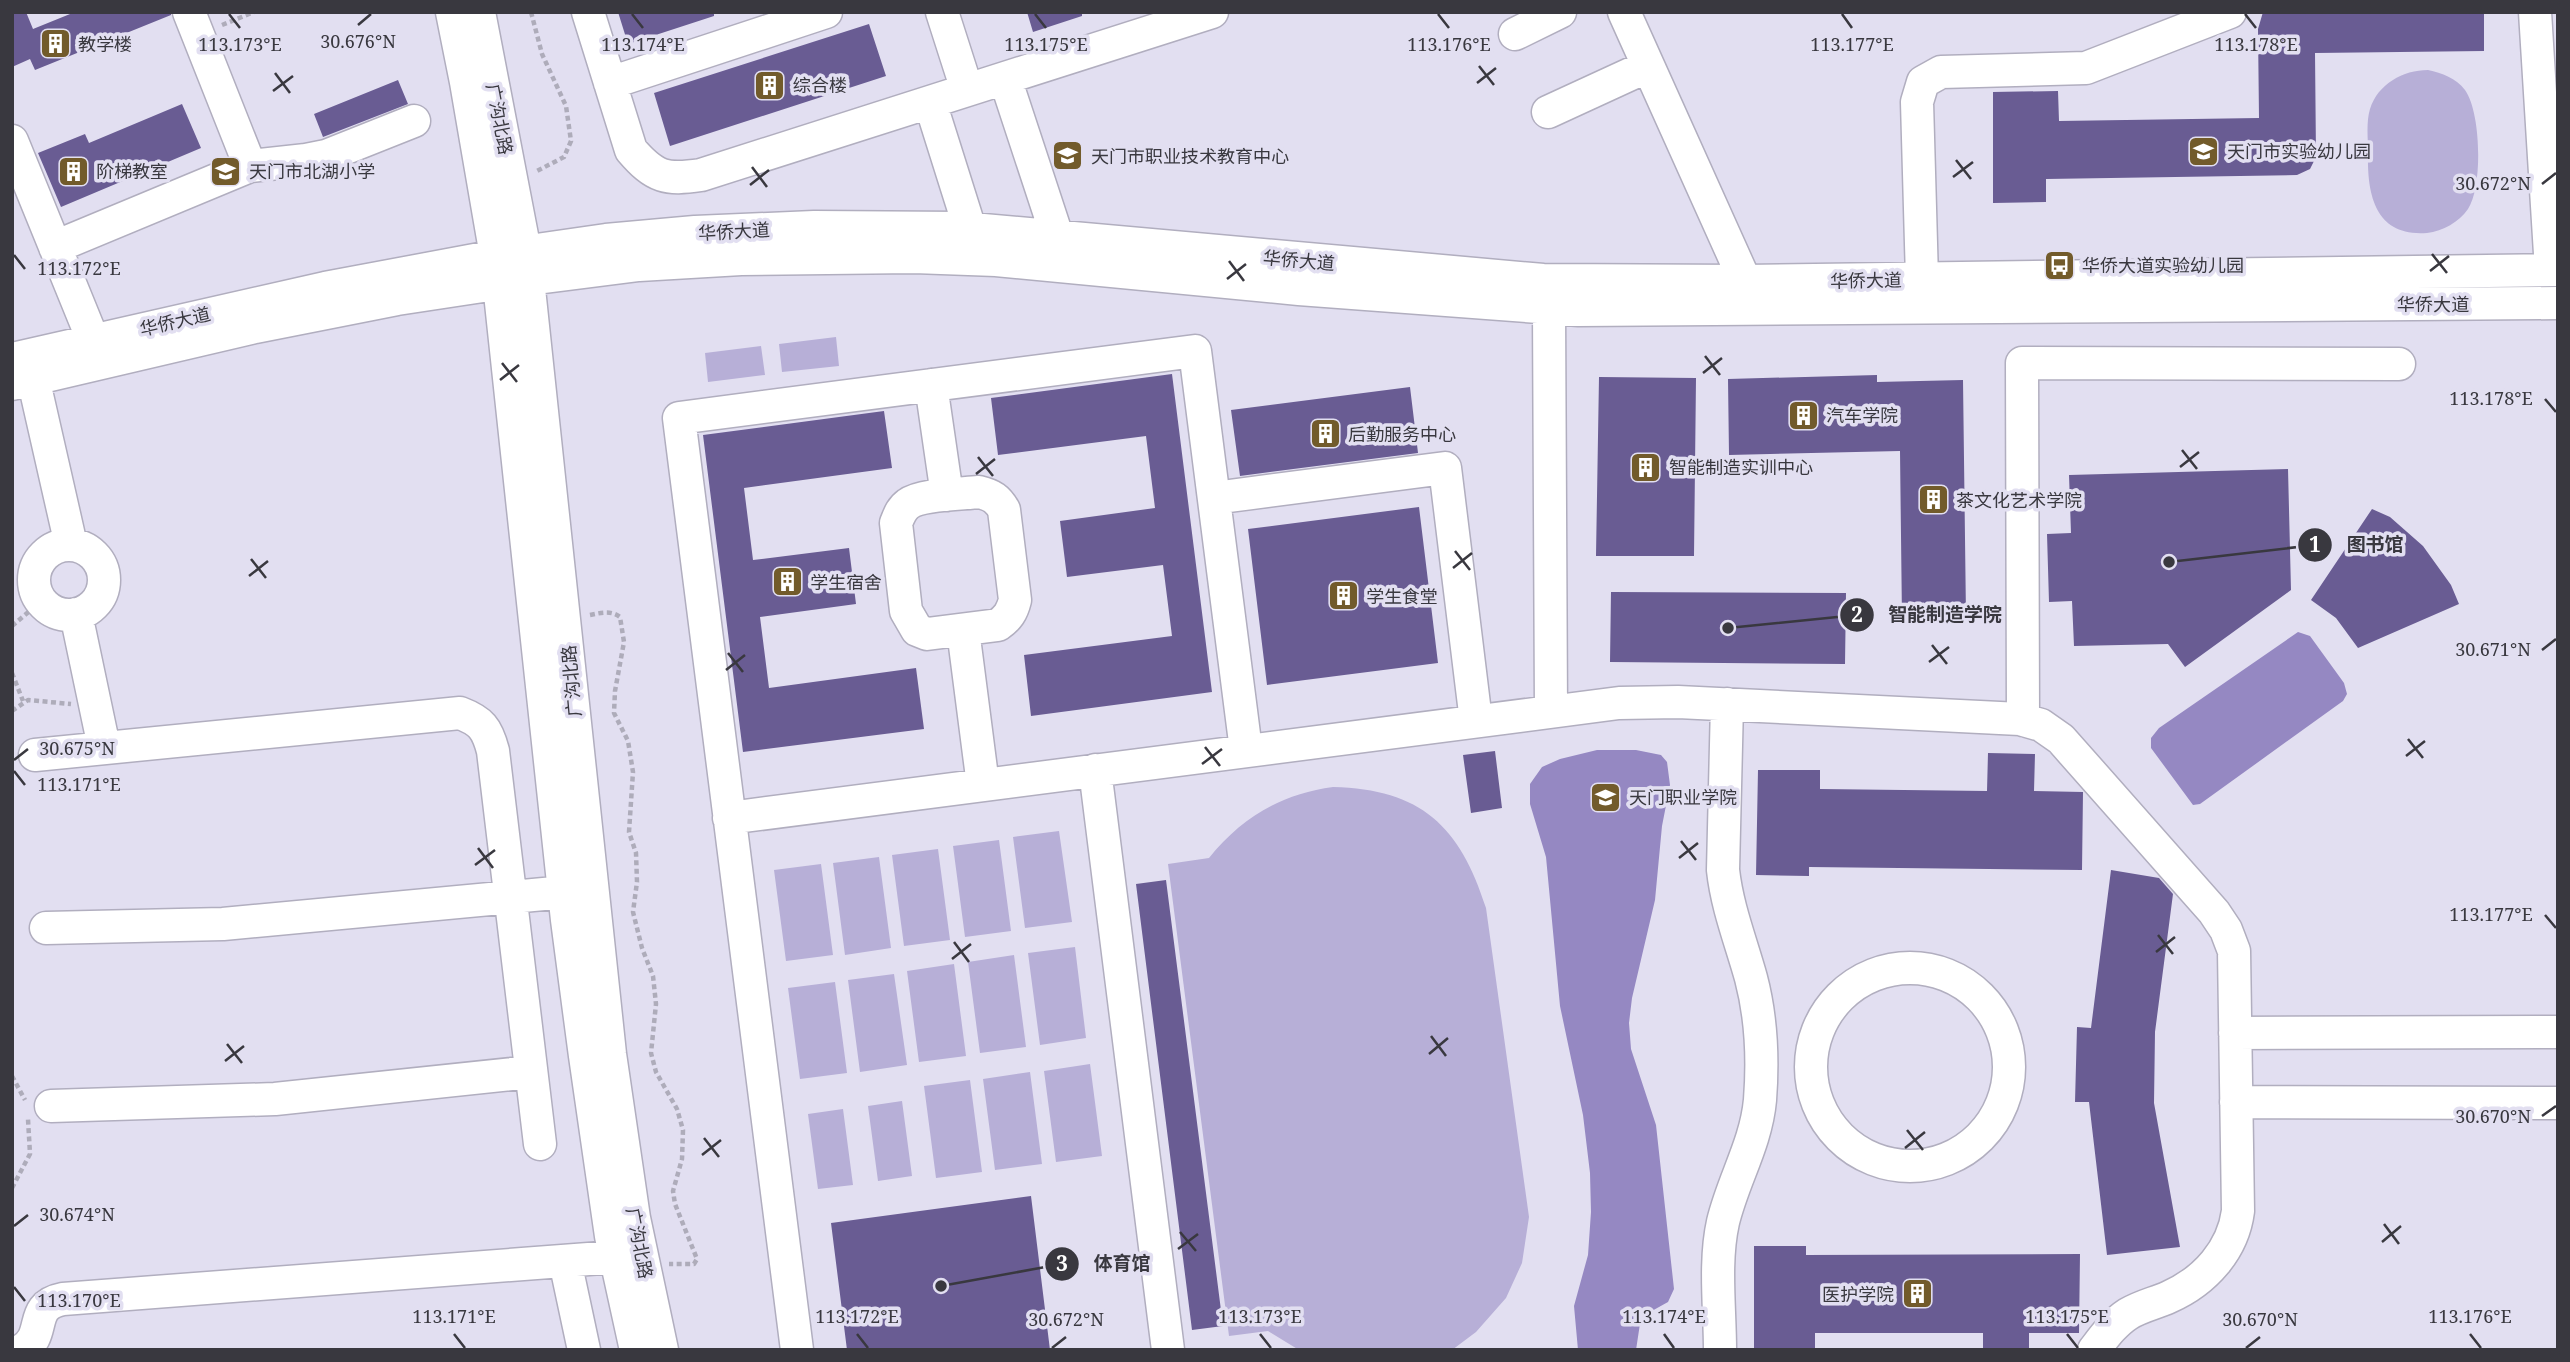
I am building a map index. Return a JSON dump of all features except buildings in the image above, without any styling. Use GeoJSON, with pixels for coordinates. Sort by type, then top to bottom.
{"type":"FeatureCollection","features":[{"type":"Feature","properties":{"kind":"street","name":"广沟北路"},"geometry":{"type":"LineString","coordinates":[[452,12],[466,82],[512,267],[565,618],[578,890]]}},
{"type":"Feature","properties":{"kind":"street","name":"广沟北路"},"geometry":{"type":"LineString","coordinates":[[479,12],[513,184],[512,267],[578,890],[610,1054],[634,1218],[630,1261],[635,1350]]}},
{"type":"Feature","properties":{"kind":"street"},"geometry":{"type":"LineString","coordinates":[[588,12],[631,150],[644,166],[660,176],[677,179],[701,175],[1212,12]]}},
{"type":"Feature","properties":{"kind":"street"},"geometry":{"type":"LineString","coordinates":[[610,83],[826,12]]}},
{"type":"Feature","properties":{"kind":"street"},"geometry":{"type":"LineString","coordinates":[[942,12],[967,90]]}},
{"type":"Feature","properties":{"kind":"street"},"geometry":{"type":"LineString","coordinates":[[1515,34],[1560,12]]}},
{"type":"Feature","properties":{"kind":"street"},"geometry":{"type":"LineString","coordinates":[[1624,12],[1745,281]]}},
{"type":"Feature","properties":{"kind":"street"},"geometry":{"type":"LineString","coordinates":[[2101,43],[2176,12]]}},
{"type":"Feature","properties":{"kind":"street"},"geometry":{"type":"LineString","coordinates":[[1922,279],[1917,102],[1923,82],[1941,72],[2086,68],[2230,12]]}},
{"type":"Feature","properties":{"kind":"street"},"geometry":{"type":"LineString","coordinates":[[2535,12],[2554,270]]}},
{"type":"Feature","properties":{"kind":"street"},"geometry":{"type":"LineString","coordinates":[[194,23],[250,166]]}},
{"type":"Feature","properties":{"kind":"street"},"geometry":{"type":"LineString","coordinates":[[1548,112],[1648,66]]}},
{"type":"Feature","properties":{"kind":"street"},"geometry":{"type":"LineString","coordinates":[[1005,78],[1057,236]]}},
{"type":"Feature","properties":{"kind":"street"},"geometry":{"type":"LineString","coordinates":[[930,102],[970,229]]}},
{"type":"Feature","properties":{"kind":"street"},"geometry":{"type":"LineString","coordinates":[[55,247],[250,166],[327,156],[414,121]]}},
{"type":"Feature","properties":{"kind":"street"},"geometry":{"type":"LineString","coordinates":[[12,141],[93,340]]}},
{"type":"Feature","properties":{"kind":"street","name":"华侨大道"},"geometry":{"type":"LineString","coordinates":[[22,369],[397,299],[606,240],[695,232],[814,227],[970,229],[1543,280],[1745,281],[2554,270]]}},
{"type":"Feature","properties":{"kind":"street","name":"华侨大道"},"geometry":{"type":"LineString","coordinates":[[22,369],[93,340],[325,288],[512,267],[639,265],[741,259],[914,257],[996,260],[1299,289],[1549,309],[1719,311],[2558,303]]}},
{"type":"Feature","properties":{"kind":"street"},"geometry":{"type":"LineString","coordinates":[[1549,309],[1552,711]]}},
{"type":"Feature","properties":{"kind":"street"},"geometry":{"type":"LineString","coordinates":[[797,1350],[679,418],[1195,351],[1246,750]]}},
{"type":"Feature","properties":{"kind":"street"},"geometry":{"type":"LineString","coordinates":[[2023,720],[2022,363],[2399,364]]}},
{"type":"Feature","properties":{"kind":"street"},"geometry":{"type":"LineString","coordinates":[[22,369],[71,545]]}},
{"type":"Feature","properties":{"kind":"street"},"geometry":{"type":"LineString","coordinates":[[931,385],[947,495]]}},
{"type":"Feature","properties":{"kind":"street"},"geometry":{"type":"LineString","coordinates":[[1214,498],[1445,468],[1476,721]]}},
{"type":"Feature","properties":{"kind":"street"},"geometry":{"type":"LineString","coordinates":[[979,492],[990,494],[999,500],[1004,510],[1015,600],[1008,618],[998,625],[928,634],[917,630],[905,611],[896,523],[901,511],[909,503],[947,495],[979,492]]}},
{"type":"Feature","properties":{"kind":"street"},"geometry":{"type":"LineString","coordinates":[[71,545],[82,547],[93,554],[104,574],[104,586],[92,607],[76,614],[59,614],[48,610],[40,601],[33,580],[24,572],[49,551],[71,545]]}},
{"type":"Feature","properties":{"kind":"street"},"geometry":{"type":"LineString","coordinates":[[76,614],[104,747]]}},
{"type":"Feature","properties":{"kind":"street"},"geometry":{"type":"LineString","coordinates":[[963,630],[983,785]]}},
{"type":"Feature","properties":{"kind":"street"},"geometry":{"type":"LineString","coordinates":[[729,818],[1619,703],[1727,704],[2023,720],[2041,725],[2061,739],[2214,912],[2227,930],[2234,951],[2238,1211],[2235,1231],[2224,1251],[2206,1273],[2188,1288],[2129,1314],[2115,1324],[2094,1350]]}},
{"type":"Feature","properties":{"kind":"street"},"geometry":{"type":"LineString","coordinates":[[1720,1350],[1719,1249],[1722,1225],[1755,1134],[1760,1099],[1758,1026],[1752,982],[1726,895],[1723,870],[1727,704]]}},
{"type":"Feature","properties":{"kind":"street"},"geometry":{"type":"LineString","coordinates":[[35,755],[460,713],[476,719],[489,735],[493,751],[540,1144]]}},
{"type":"Feature","properties":{"kind":"street"},"geometry":{"type":"LineString","coordinates":[[1095,770],[1168,1350]]}},
{"type":"Feature","properties":{"kind":"street"},"geometry":{"type":"LineString","coordinates":[[46,928],[223,924],[578,890]]}},
{"type":"Feature","properties":{"kind":"street"},"geometry":{"type":"LineString","coordinates":[[1923,967],[1954,977],[1981,996],[2000,1022],[2010,1054],[2008,1087],[1996,1118],[1975,1143],[1946,1160],[1914,1167],[1881,1163],[1851,1149],[1828,1125],[1813,1095],[1810,1062],[1817,1030],[1834,1002],[1859,981],[1890,969],[1923,967]]}},
{"type":"Feature","properties":{"kind":"street"},"geometry":{"type":"LineString","coordinates":[[2235,1033],[2558,1032]]}},
{"type":"Feature","properties":{"kind":"street"},"geometry":{"type":"LineString","coordinates":[[1760,1064],[1810,1062]]}},
{"type":"Feature","properties":{"kind":"street"},"geometry":{"type":"LineString","coordinates":[[35,1107],[275,1099],[531,1072]]}},
{"type":"Feature","properties":{"kind":"street"},"geometry":{"type":"LineString","coordinates":[[2236,1102],[2558,1103]]}},
{"type":"Feature","properties":{"kind":"street"},"geometry":{"type":"LineString","coordinates":[[565,1261],[584,1350]]}},
{"type":"Feature","properties":{"kind":"street"},"geometry":{"type":"LineString","coordinates":[[22,1350],[35,1338],[42,1310],[48,1302],[63,1298],[565,1261],[630,1261]]}},
{"type":"Feature","properties":{"kind":"street","name":"广沟北路"},"geometry":{"type":"LineString","coordinates":[[630,1261],[662,1350]]}},
{"type":"Feature","properties":{"kind":"path"},"geometry":{"type":"LineString","coordinates":[[194,23],[254,12]]}},
{"type":"Feature","properties":{"kind":"path"},"geometry":{"type":"LineString","coordinates":[[513,184],[564,157],[571,141],[566,106],[542,54],[531,12]]}},
{"type":"Feature","properties":{"kind":"path"},"geometry":{"type":"LineString","coordinates":[[12,626],[40,601]]}},
{"type":"Feature","properties":{"kind":"path"},"geometry":{"type":"LineString","coordinates":[[565,618],[605,612],[620,617],[624,642],[614,713],[628,741],[633,772],[629,832],[636,853],[637,883],[633,912],[642,948],[653,976],[656,1004],[651,1053],[656,1072],[677,1109],[683,1130],[682,1159],[673,1191],[697,1259],[694,1264],[630,1261]]}},
{"type":"Feature","properties":{"kind":"path"},"geometry":{"type":"LineString","coordinates":[[12,673],[23,702]]}},
{"type":"Feature","properties":{"kind":"path"},"geometry":{"type":"LineString","coordinates":[[12,711],[23,702],[35,701],[96,707]]}},
{"type":"Feature","properties":{"kind":"path"},"geometry":{"type":"LineString","coordinates":[[12,1076],[35,1107],[30,1154],[12,1188]]}},
{"type":"Feature","properties":{"kind":"shaded area"},"geometry":{"type":"Polygon","coordinates":[[[2428,70],[2453,79],[2465,90],[2477,131],[2478,167],[2473,198],[2464,214],[2445,228],[2433,232],[2409,232],[2395,228],[2385,220],[2372,197],[2368,167],[2368,119],[2374,100],[2385,86],[2401,76],[2428,70]]]}},
{"type":"Feature","properties":{"kind":"shaded area"},"geometry":{"type":"Polygon","coordinates":[[[836,337],[839,366],[782,372],[779,344],[836,337]]]}},
{"type":"Feature","properties":{"kind":"shaded area"},"geometry":{"type":"Polygon","coordinates":[[[761,346],[765,375],[708,382],[705,353],[761,346]]]}},
{"type":"Feature","properties":{"kind":"shaded area"},"geometry":{"type":"Polygon","coordinates":[[[2298,632],[2310,636],[2344,683],[2347,694],[2343,701],[2200,804],[2193,805],[2151,748],[2151,738],[2159,728],[2298,632]]]}},
{"type":"Feature","properties":{"kind":"shaded area"},"geometry":{"type":"Polygon","coordinates":[[[1597,750],[1636,750],[1661,755],[1667,762],[1670,785],[1662,826],[1655,900],[1632,998],[1629,1023],[1631,1049],[1656,1125],[1674,1289],[1668,1302],[1641,1317],[1636,1350],[1578,1350],[1574,1306],[1588,1255],[1590,1173],[1583,1115],[1560,1006],[1546,857],[1530,804],[1530,784],[1542,767],[1560,759],[1597,750]]]}},
{"type":"Feature","properties":{"kind":"shaded area"},"geometry":{"type":"Polygon","coordinates":[[[1333,787],[1364,789],[1390,795],[1433,818],[1464,855],[1486,908],[1529,1217],[1522,1263],[1506,1298],[1476,1332],[1452,1350],[1299,1350],[1268,1331],[1229,1336],[1168,864],[1209,858],[1235,831],[1264,810],[1297,795],[1333,787]]]}},
{"type":"Feature","properties":{"kind":"shaded area"},"geometry":{"type":"Polygon","coordinates":[[[1059,831],[1072,922],[1025,928],[1013,837],[1059,831]]]}},
{"type":"Feature","properties":{"kind":"shaded area"},"geometry":{"type":"Polygon","coordinates":[[[999,840],[1011,931],[965,937],[953,846],[999,840]]]}},
{"type":"Feature","properties":{"kind":"shaded area"},"geometry":{"type":"Polygon","coordinates":[[[938,849],[950,940],[904,946],[892,855],[938,849]]]}},
{"type":"Feature","properties":{"kind":"shaded area"},"geometry":{"type":"Polygon","coordinates":[[[879,857],[891,948],[845,955],[833,863],[879,857]]]}},
{"type":"Feature","properties":{"kind":"shaded area"},"geometry":{"type":"Polygon","coordinates":[[[821,864],[833,955],[786,961],[774,870],[821,864]]]}},
{"type":"Feature","properties":{"kind":"shaded area"},"geometry":{"type":"Polygon","coordinates":[[[1075,947],[1086,1038],[1040,1045],[1028,953],[1075,947]]]}},
{"type":"Feature","properties":{"kind":"shaded area"},"geometry":{"type":"Polygon","coordinates":[[[1014,955],[1026,1047],[980,1053],[968,962],[1014,955]]]}},
{"type":"Feature","properties":{"kind":"shaded area"},"geometry":{"type":"Polygon","coordinates":[[[954,964],[966,1056],[919,1062],[907,971],[954,964]]]}},
{"type":"Feature","properties":{"kind":"shaded area"},"geometry":{"type":"Polygon","coordinates":[[[894,974],[907,1065],[860,1072],[848,980],[894,974]]]}},
{"type":"Feature","properties":{"kind":"shaded area"},"geometry":{"type":"Polygon","coordinates":[[[835,982],[847,1073],[800,1079],[788,988],[835,982]]]}},
{"type":"Feature","properties":{"kind":"shaded area"},"geometry":{"type":"Polygon","coordinates":[[[1090,1064],[1102,1156],[1056,1162],[1044,1071],[1090,1064]]]}},
{"type":"Feature","properties":{"kind":"shaded area"},"geometry":{"type":"Polygon","coordinates":[[[1030,1072],[1042,1164],[995,1170],[983,1079],[1030,1072]]]}},
{"type":"Feature","properties":{"kind":"shaded area"},"geometry":{"type":"Polygon","coordinates":[[[970,1080],[982,1172],[936,1178],[924,1086],[970,1080]]]}},
{"type":"Feature","properties":{"kind":"shaded area"},"geometry":{"type":"Polygon","coordinates":[[[902,1101],[912,1176],[878,1181],[868,1106],[902,1101]]]}},
{"type":"Feature","properties":{"kind":"shaded area"},"geometry":{"type":"Polygon","coordinates":[[[843,1109],[853,1185],[818,1189],[808,1114],[843,1109]]]}},
{"type":"Feature","properties":{"kind":"place","name":"教学楼"},"geometry":{"type":"Point","coordinates":[55,44]}},
{"type":"Feature","properties":{"kind":"place","name":"综合楼"},"geometry":{"type":"Point","coordinates":[770,85]}},
{"type":"Feature","properties":{"kind":"place","name":"天门市实验幼儿园"},"geometry":{"type":"Point","coordinates":[2204,151]}},
{"type":"Feature","properties":{"kind":"place","name":"天门市职业技术教育中心"},"geometry":{"type":"Point","coordinates":[1068,156]}},
{"type":"Feature","properties":{"kind":"place","name":"阶梯教室"},"geometry":{"type":"Point","coordinates":[73,171]}},
{"type":"Feature","properties":{"kind":"place","name":"天门市北湖小学"},"geometry":{"type":"Point","coordinates":[226,171]}},
{"type":"Feature","properties":{"kind":"place","name":"华侨大道实验幼儿园"},"geometry":{"type":"Point","coordinates":[2059,265]}},
{"type":"Feature","properties":{"kind":"place","name":"汽车学院"},"geometry":{"type":"Point","coordinates":[1803,415]}},
{"type":"Feature","properties":{"kind":"place","name":"后勤服务中心"},"geometry":{"type":"Point","coordinates":[1325,434]}},
{"type":"Feature","properties":{"kind":"place","name":"智能制造实训中心"},"geometry":{"type":"Point","coordinates":[1646,467]}},
{"type":"Feature","properties":{"kind":"place","name":"茶文化艺术学院"},"geometry":{"type":"Point","coordinates":[1933,500]}},
{"type":"Feature","properties":{"kind":"place","name":"图书馆"},"geometry":{"type":"Point","coordinates":[2169,562]}},
{"type":"Feature","properties":{"kind":"place","name":"学生宿舍"},"geometry":{"type":"Point","coordinates":[787,582]}},
{"type":"Feature","properties":{"kind":"place","name":"学生食堂"},"geometry":{"type":"Point","coordinates":[1343,596]}},
{"type":"Feature","properties":{"kind":"place","name":"智能制造学院"},"geometry":{"type":"Point","coordinates":[1728,628]}},
{"type":"Feature","properties":{"kind":"place","name":"天门职业学院"},"geometry":{"type":"Point","coordinates":[1606,797]}},
{"type":"Feature","properties":{"kind":"place","name":"体育馆"},"geometry":{"type":"Point","coordinates":[941,1286]}},
{"type":"Feature","properties":{"kind":"place","name":"医护学院"},"geometry":{"type":"Point","coordinates":[1917,1294]}}]}
